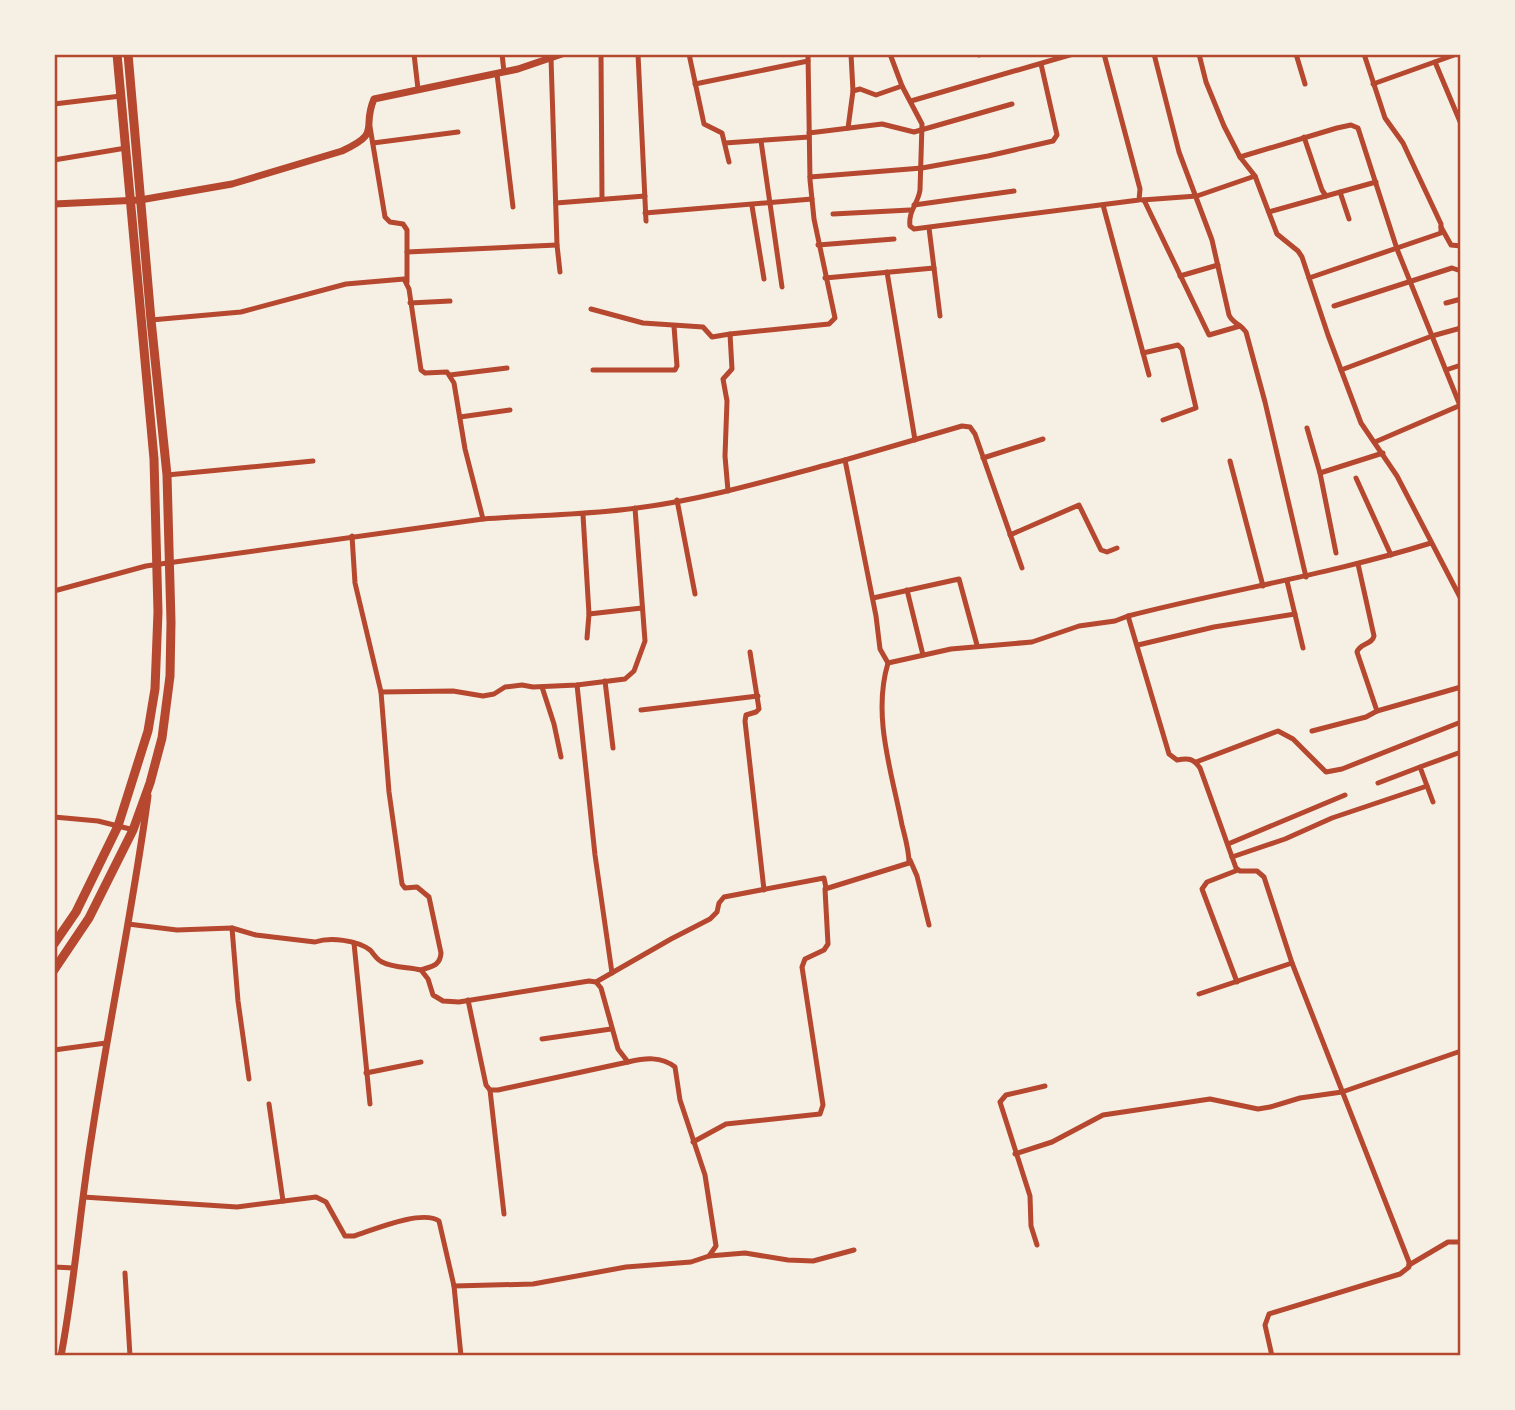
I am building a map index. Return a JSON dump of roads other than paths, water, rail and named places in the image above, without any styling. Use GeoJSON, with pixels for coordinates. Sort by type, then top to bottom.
{"type":"FeatureCollection","features":[{"type":"Feature","properties":{"kind":"highway"},"geometry":{"type":"LineString","coordinates":[[54,970],[89,918],[138,831],[163,731],[170,676],[167,475],[151,320],[136,200],[126,148],[117,54]]}},
{"type":"Feature","properties":{"kind":"highway"},"geometry":{"type":"LineString","coordinates":[[54,944],[76,912],[118,826],[148,731],[155,688],[158,612],[153,459],[128,54]]}},
{"type":"Feature","properties":{"kind":"highway"},"geometry":{"type":"LineString","coordinates":[[76,912],[89,918]]}},
{"type":"Feature","properties":{"kind":"street"},"geometry":{"type":"LineString","coordinates":[[414,54],[418,89]]}},
{"type":"Feature","properties":{"kind":"street"},"geometry":{"type":"LineString","coordinates":[[502,54],[500,73],[513,207]]}},
{"type":"Feature","properties":{"kind":"street"},"geometry":{"type":"LineString","coordinates":[[483,519],[465,449],[454,383],[447,372],[425,373],[421,370],[407,282],[405,226],[390,222],[385,216],[370,127],[370,107],[374,100],[500,73],[562,54]]}},
{"type":"Feature","properties":{"kind":"street"},"geometry":{"type":"LineString","coordinates":[[601,54],[602,199]]}},
{"type":"Feature","properties":{"kind":"street"},"geometry":{"type":"LineString","coordinates":[[638,54],[646,221]]}},
{"type":"Feature","properties":{"kind":"street"},"geometry":{"type":"LineString","coordinates":[[689,54],[704,124],[722,133],[729,162]]}},
{"type":"Feature","properties":{"kind":"street"},"geometry":{"type":"LineString","coordinates":[[848,128],[853,91],[851,54]]}},
{"type":"Feature","properties":{"kind":"street"},"geometry":{"type":"LineString","coordinates":[[890,54],[923,129],[919,197],[912,208],[909,222],[912,228],[1141,200],[1197,196],[1255,176]]}},
{"type":"Feature","properties":{"kind":"street"},"geometry":{"type":"LineString","coordinates":[[911,102],[1073,54]]}},
{"type":"Feature","properties":{"kind":"street"},"geometry":{"type":"LineString","coordinates":[[1104,54],[1141,200],[1209,335],[1240,326]]}},
{"type":"Feature","properties":{"kind":"street"},"geometry":{"type":"LineString","coordinates":[[1154,54],[1177,144],[1197,196],[1229,316],[1246,332],[1306,577]]}},
{"type":"Feature","properties":{"kind":"street"},"geometry":{"type":"LineString","coordinates":[[1199,54],[1215,105],[1230,140],[1255,176],[1277,234],[1302,257],[1361,423],[1383,453],[1460,597]]}},
{"type":"Feature","properties":{"kind":"street"},"geometry":{"type":"LineString","coordinates":[[1296,54],[1305,84]]}},
{"type":"Feature","properties":{"kind":"street"},"geometry":{"type":"LineString","coordinates":[[1364,54],[1385,118],[1403,143],[1451,245],[1461,246]]}},
{"type":"Feature","properties":{"kind":"street"},"geometry":{"type":"LineString","coordinates":[[1373,84],[1457,54]]}},
{"type":"Feature","properties":{"kind":"street"},"geometry":{"type":"LineString","coordinates":[[547,58],[560,272]]}},
{"type":"Feature","properties":{"kind":"street"},"geometry":{"type":"LineString","coordinates":[[591,309],[643,323],[702,327],[708,330],[712,337],[829,324],[835,318],[824,278],[812,199],[808,58],[695,84]]}},
{"type":"Feature","properties":{"kind":"street"},"geometry":{"type":"LineString","coordinates":[[1435,62],[1461,124]]}},
{"type":"Feature","properties":{"kind":"street"},"geometry":{"type":"LineString","coordinates":[[810,177],[922,167],[988,156],[1055,139],[1057,135],[1041,64]]}},
{"type":"Feature","properties":{"kind":"street"},"geometry":{"type":"LineString","coordinates":[[853,91],[860,89],[876,95],[902,86]]}},
{"type":"Feature","properties":{"kind":"street"},"geometry":{"type":"LineString","coordinates":[[54,104],[121,96]]}},
{"type":"Feature","properties":{"kind":"street"},"geometry":{"type":"LineString","coordinates":[[725,143],[761,141],[882,124],[908,131],[923,129],[1012,104]]}},
{"type":"Feature","properties":{"kind":"street"},"geometry":{"type":"LineString","coordinates":[[1240,157],[1354,125],[1360,131],[1397,249],[1460,406],[1375,442]]}},
{"type":"Feature","properties":{"kind":"street"},"geometry":{"type":"LineString","coordinates":[[54,204],[136,200],[232,184],[342,151],[358,144],[370,127]]}},
{"type":"Feature","properties":{"kind":"street"},"geometry":{"type":"LineString","coordinates":[[373,143],[457,132]]}},
{"type":"Feature","properties":{"kind":"street"},"geometry":{"type":"LineString","coordinates":[[1304,137],[1326,196]]}},
{"type":"Feature","properties":{"kind":"street"},"geometry":{"type":"LineString","coordinates":[[761,141],[782,287]]}},
{"type":"Feature","properties":{"kind":"street"},"geometry":{"type":"LineString","coordinates":[[54,160],[126,148]]}},
{"type":"Feature","properties":{"kind":"street"},"geometry":{"type":"LineString","coordinates":[[1269,212],[1376,181]]}},
{"type":"Feature","properties":{"kind":"street"},"geometry":{"type":"LineString","coordinates":[[833,214],[912,208],[1014,191]]}},
{"type":"Feature","properties":{"kind":"street"},"geometry":{"type":"LineString","coordinates":[[1340,192],[1349,219]]}},
{"type":"Feature","properties":{"kind":"street"},"geometry":{"type":"LineString","coordinates":[[556,203],[645,196]]}},
{"type":"Feature","properties":{"kind":"street"},"geometry":{"type":"LineString","coordinates":[[645,214],[812,199]]}},
{"type":"Feature","properties":{"kind":"street"},"geometry":{"type":"LineString","coordinates":[[1103,205],[1149,375]]}},
{"type":"Feature","properties":{"kind":"street"},"geometry":{"type":"LineString","coordinates":[[752,206],[764,279]]}},
{"type":"Feature","properties":{"kind":"street"},"geometry":{"type":"LineString","coordinates":[[1309,278],[1439,234],[1441,227]]}},
{"type":"Feature","properties":{"kind":"street"},"geometry":{"type":"LineString","coordinates":[[929,228],[940,316]]}},
{"type":"Feature","properties":{"kind":"street"},"geometry":{"type":"LineString","coordinates":[[818,245],[894,239]]}},
{"type":"Feature","properties":{"kind":"street"},"geometry":{"type":"LineString","coordinates":[[407,252],[557,244]]}},
{"type":"Feature","properties":{"kind":"street"},"geometry":{"type":"LineString","coordinates":[[1180,276],[1217,265]]}},
{"type":"Feature","properties":{"kind":"street"},"geometry":{"type":"LineString","coordinates":[[824,278],[934,268]]}},
{"type":"Feature","properties":{"kind":"street"},"geometry":{"type":"LineString","coordinates":[[1334,306],[1452,268],[1461,271]]}},
{"type":"Feature","properties":{"kind":"street"},"geometry":{"type":"LineString","coordinates":[[887,272],[915,440]]}},
{"type":"Feature","properties":{"kind":"street"},"geometry":{"type":"LineString","coordinates":[[151,320],[241,312],[346,284],[400,278],[407,282]]}},
{"type":"Feature","properties":{"kind":"street"},"geometry":{"type":"LineString","coordinates":[[1446,303],[1461,299]]}},
{"type":"Feature","properties":{"kind":"street"},"geometry":{"type":"LineString","coordinates":[[410,303],[450,301]]}},
{"type":"Feature","properties":{"kind":"street"},"geometry":{"type":"LineString","coordinates":[[593,370],[675,370],[674,326]]}},
{"type":"Feature","properties":{"kind":"street"},"geometry":{"type":"LineString","coordinates":[[1341,370],[1461,328]]}},
{"type":"Feature","properties":{"kind":"street"},"geometry":{"type":"LineString","coordinates":[[728,491],[725,456],[727,401],[723,379],[732,369],[730,334]]}},
{"type":"Feature","properties":{"kind":"street"},"geometry":{"type":"LineString","coordinates":[[1143,353],[1178,345],[1182,349],[1196,408],[1163,420]]}},
{"type":"Feature","properties":{"kind":"street"},"geometry":{"type":"LineString","coordinates":[[1446,370],[1461,365]]}},
{"type":"Feature","properties":{"kind":"street"},"geometry":{"type":"LineString","coordinates":[[450,375],[507,368]]}},
{"type":"Feature","properties":{"kind":"street"},"geometry":{"type":"LineString","coordinates":[[460,417],[510,411]]}},
{"type":"Feature","properties":{"kind":"street"},"geometry":{"type":"LineString","coordinates":[[54,591],[104,576],[170,562],[483,519],[583,514],[635,508],[728,491],[967,426],[975,434],[1022,568]]}},
{"type":"Feature","properties":{"kind":"street"},"geometry":{"type":"LineString","coordinates":[[1307,428],[1320,473],[1336,552]]}},
{"type":"Feature","properties":{"kind":"street"},"geometry":{"type":"LineString","coordinates":[[983,458],[1043,439]]}},
{"type":"Feature","properties":{"kind":"street"},"geometry":{"type":"LineString","coordinates":[[1320,473],[1383,453]]}},
{"type":"Feature","properties":{"kind":"street"},"geometry":{"type":"LineString","coordinates":[[845,460],[873,598],[880,649],[888,663],[881,700],[883,724],[909,860],[917,876],[929,925]]}},
{"type":"Feature","properties":{"kind":"street"},"geometry":{"type":"LineString","coordinates":[[167,475],[313,461]]}},
{"type":"Feature","properties":{"kind":"street"},"geometry":{"type":"LineString","coordinates":[[1230,461],[1263,586]]}},
{"type":"Feature","properties":{"kind":"street"},"geometry":{"type":"LineString","coordinates":[[1356,478],[1391,555]]}},
{"type":"Feature","properties":{"kind":"street"},"geometry":{"type":"LineString","coordinates":[[677,500],[695,594]]}},
{"type":"Feature","properties":{"kind":"street"},"geometry":{"type":"LineString","coordinates":[[1010,535],[1079,505],[1101,550],[1117,548]]}},
{"type":"Feature","properties":{"kind":"street"},"geometry":{"type":"LineString","coordinates":[[381,692],[453,691],[483,696],[494,694],[505,687],[577,685],[625,679],[634,671],[645,647],[635,508]]}},
{"type":"Feature","properties":{"kind":"street"},"geometry":{"type":"LineString","coordinates":[[583,514],[589,614],[587,638]]}},
{"type":"Feature","properties":{"kind":"street"},"geometry":{"type":"LineString","coordinates":[[128,925],[177,930],[232,928],[256,935],[315,942],[323,939],[354,943],[370,951],[379,961],[421,970],[436,965],[440,960],[441,953],[429,897],[417,887],[405,888],[402,884],[389,792],[381,692],[355,583],[352,536]]}},
{"type":"Feature","properties":{"kind":"street"},"geometry":{"type":"LineString","coordinates":[[888,663],[977,645],[999,646],[1032,642],[1079,626],[1115,621],[1190,600],[1306,577],[1431,543]]}},
{"type":"Feature","properties":{"kind":"street"},"geometry":{"type":"LineString","coordinates":[[1358,564],[1374,636],[1371,642],[1360,647],[1357,652],[1377,710]]}},
{"type":"Feature","properties":{"kind":"street"},"geometry":{"type":"LineString","coordinates":[[873,598],[959,579],[977,645]]}},
{"type":"Feature","properties":{"kind":"street"},"geometry":{"type":"LineString","coordinates":[[1287,581],[1303,648]]}},
{"type":"Feature","properties":{"kind":"street"},"geometry":{"type":"LineString","coordinates":[[907,590],[923,655]]}},
{"type":"Feature","properties":{"kind":"street"},"geometry":{"type":"LineString","coordinates":[[589,614],[642,608]]}},
{"type":"Feature","properties":{"kind":"street"},"geometry":{"type":"LineString","coordinates":[[1138,645],[1214,627],[1294,614]]}},
{"type":"Feature","properties":{"kind":"street"},"geometry":{"type":"LineString","coordinates":[[1128,616],[1169,754],[1177,760],[1189,758],[1196,762],[1238,870]]}},
{"type":"Feature","properties":{"kind":"street"},"geometry":{"type":"LineString","coordinates":[[750,652],[758,711],[746,715],[745,721],[764,890]]}},
{"type":"Feature","properties":{"kind":"street"},"geometry":{"type":"LineString","coordinates":[[605,681],[613,748]]}},
{"type":"Feature","properties":{"kind":"street"},"geometry":{"type":"LineString","coordinates":[[577,685],[595,855],[612,973]]}},
{"type":"Feature","properties":{"kind":"street"},"geometry":{"type":"LineString","coordinates":[[542,687],[561,757]]}},
{"type":"Feature","properties":{"kind":"street"},"geometry":{"type":"LineString","coordinates":[[1311,731],[1461,687]]}},
{"type":"Feature","properties":{"kind":"street"},"geometry":{"type":"LineString","coordinates":[[641,710],[758,696]]}},
{"type":"Feature","properties":{"kind":"street"},"geometry":{"type":"LineString","coordinates":[[1196,762],[1278,731],[1293,739],[1326,772],[1342,769],[1461,722]]}},
{"type":"Feature","properties":{"kind":"street"},"geometry":{"type":"LineString","coordinates":[[1378,783],[1461,752]]}},
{"type":"Feature","properties":{"kind":"street"},"geometry":{"type":"LineString","coordinates":[[1420,767],[1433,802]]}},
{"type":"Feature","properties":{"kind":"street"},"geometry":{"type":"LineString","coordinates":[[1232,857],[1332,818],[1427,786]]}},
{"type":"Feature","properties":{"kind":"street"},"geometry":{"type":"LineString","coordinates":[[1228,844],[1345,795]]}},
{"type":"Feature","properties":{"kind":"street"},"geometry":{"type":"LineString","coordinates":[[54,817],[98,821],[138,831],[128,925],[106,1043],[61,1356]]}},
{"type":"Feature","properties":{"kind":"street"},"geometry":{"type":"LineString","coordinates":[[826,888],[903,866],[909,860]]}},
{"type":"Feature","properties":{"kind":"street"},"geometry":{"type":"LineString","coordinates":[[1237,982],[1202,888],[1207,882],[1238,870],[1257,871],[1264,877],[1292,963],[1409,1265]]}},
{"type":"Feature","properties":{"kind":"street"},"geometry":{"type":"LineString","coordinates":[[421,970],[436,999],[443,1001],[596,982],[710,919],[717,912],[724,897],[824,878],[828,944],[824,950],[805,959],[802,967],[822,1111],[815,1117],[726,1124],[693,1142]]}},
{"type":"Feature","properties":{"kind":"street"},"geometry":{"type":"LineString","coordinates":[[232,928],[248,1079]]}},
{"type":"Feature","properties":{"kind":"street"},"geometry":{"type":"LineString","coordinates":[[354,943],[370,1104]]}},
{"type":"Feature","properties":{"kind":"street"},"geometry":{"type":"LineString","coordinates":[[1199,993],[1292,963]]}},
{"type":"Feature","properties":{"kind":"street"},"geometry":{"type":"LineString","coordinates":[[596,982],[601,988],[618,1049],[628,1062]]}},
{"type":"Feature","properties":{"kind":"street"},"geometry":{"type":"LineString","coordinates":[[468,1000],[486,1085],[490,1090],[504,1214]]}},
{"type":"Feature","properties":{"kind":"street"},"geometry":{"type":"LineString","coordinates":[[542,1039],[611,1029]]}},
{"type":"Feature","properties":{"kind":"street"},"geometry":{"type":"LineString","coordinates":[[54,1050],[106,1043]]}},
{"type":"Feature","properties":{"kind":"street"},"geometry":{"type":"LineString","coordinates":[[1015,1154],[1052,1142],[1103,1115],[1210,1099],[1258,1108],[1312,1095],[1342,1092],[1461,1051]]}},
{"type":"Feature","properties":{"kind":"street"},"geometry":{"type":"LineString","coordinates":[[490,1090],[644,1059],[667,1060],[675,1067],[680,1100],[705,1175],[716,1246],[709,1256]]}},
{"type":"Feature","properties":{"kind":"street"},"geometry":{"type":"LineString","coordinates":[[366,1073],[421,1062]]}},
{"type":"Feature","properties":{"kind":"street"},"geometry":{"type":"LineString","coordinates":[[1037,1245],[1031,1226],[1030,1196],[1000,1102],[1006,1095],[1045,1086]]}},
{"type":"Feature","properties":{"kind":"street"},"geometry":{"type":"LineString","coordinates":[[270,1104],[283,1201]]}},
{"type":"Feature","properties":{"kind":"street"},"geometry":{"type":"LineString","coordinates":[[83,1196],[237,1207],[316,1197],[326,1202],[345,1236],[354,1236],[416,1217],[434,1217],[439,1221],[454,1286],[461,1356]]}},
{"type":"Feature","properties":{"kind":"street"},"geometry":{"type":"LineString","coordinates":[[1272,1356],[1265,1325],[1269,1314],[1393,1276],[1448,1242],[1461,1242]]}},
{"type":"Feature","properties":{"kind":"street"},"geometry":{"type":"LineString","coordinates":[[454,1286],[533,1284],[626,1267],[691,1262],[709,1256],[745,1253],[813,1261],[854,1251]]}},
{"type":"Feature","properties":{"kind":"street"},"geometry":{"type":"LineString","coordinates":[[54,1267],[74,1268]]}},
{"type":"Feature","properties":{"kind":"street"},"geometry":{"type":"LineString","coordinates":[[125,1273],[130,1356]]}}]}
